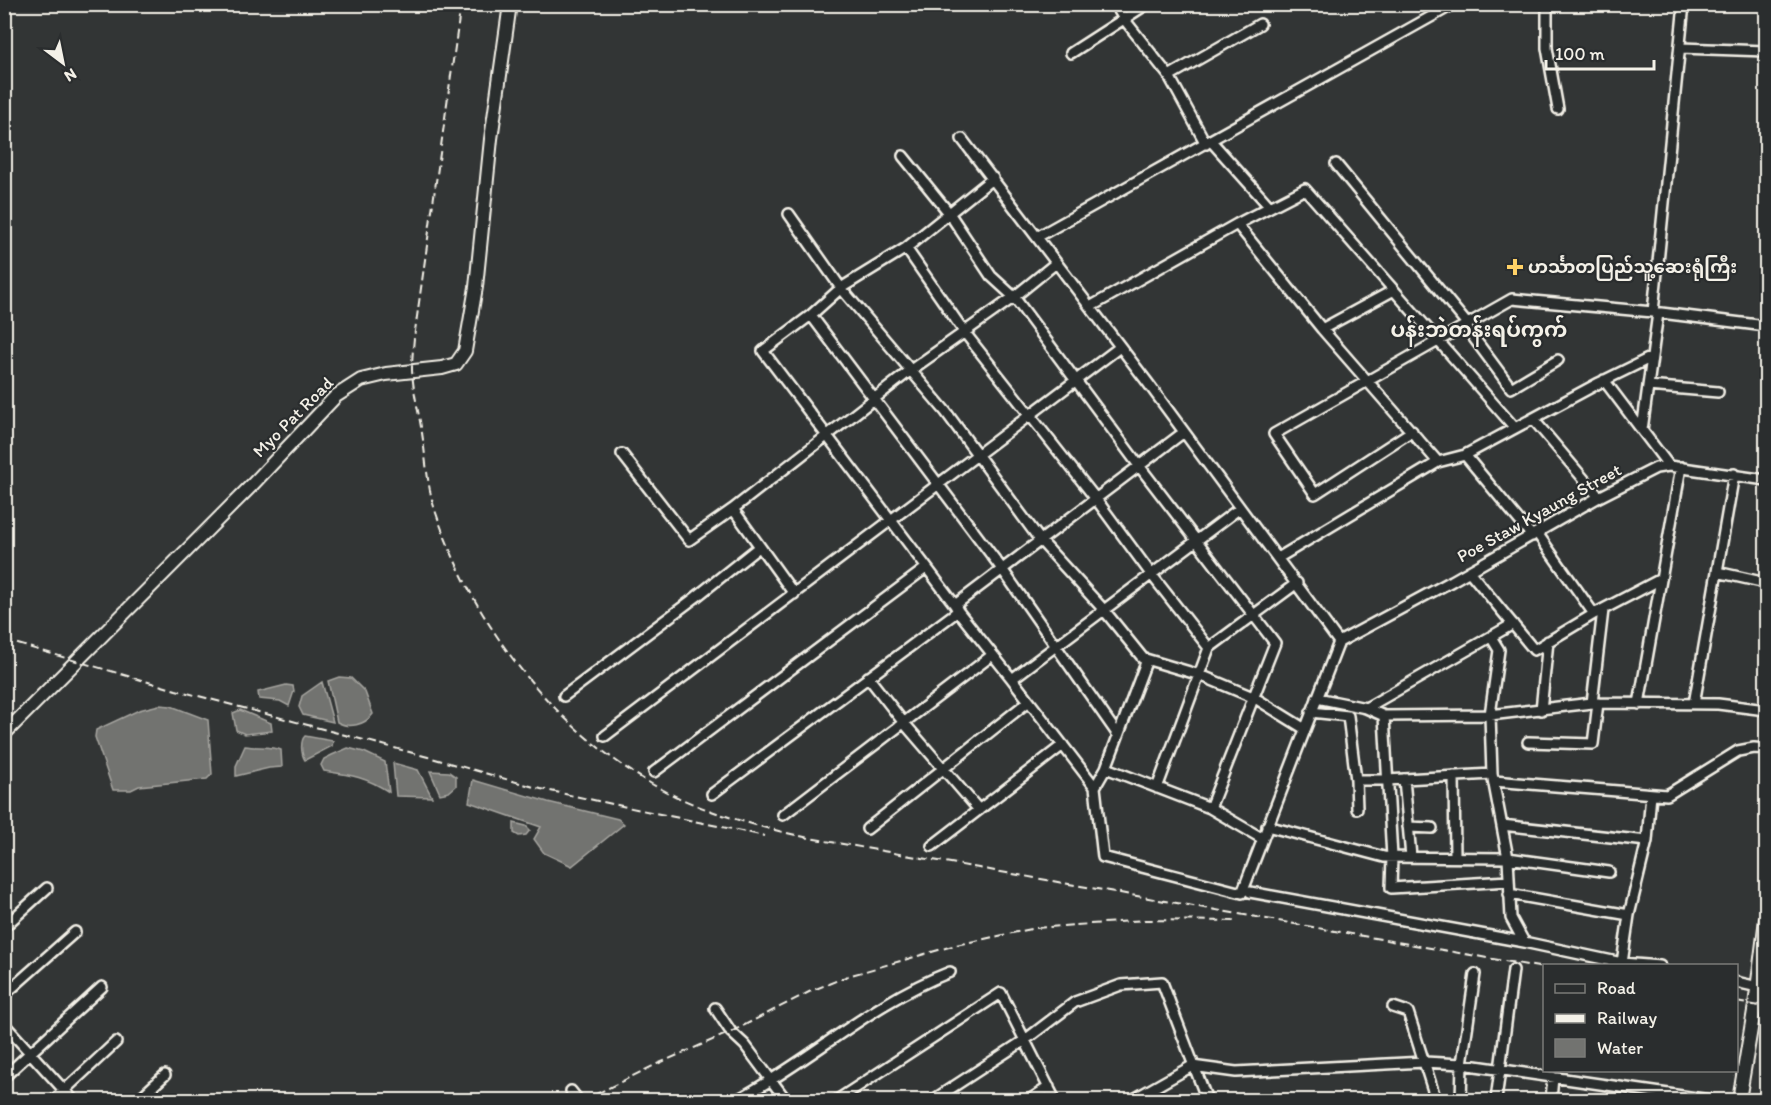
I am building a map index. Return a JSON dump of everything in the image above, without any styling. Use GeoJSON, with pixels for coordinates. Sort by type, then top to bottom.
{"type":"FeatureCollection","features":[{"type":"Feature","properties":{"kind":"main road","name":"Myo Pat Road"},"geometry":{"type":"LineString","coordinates":[[4,734],[336,396],[361,380],[456,364],[465,351],[476,287],[491,139],[510,4]]}},
{"type":"Feature","properties":{"kind":"main road"},"geometry":{"type":"LineString","coordinates":[[1739,1101],[1767,919]]}},
{"type":"Feature","properties":{"kind":"main road"},"geometry":{"type":"LineString","coordinates":[[1747,1101],[1767,977]]}},
{"type":"Feature","properties":{"kind":"street"},"geometry":{"type":"LineString","coordinates":[[1115,4],[1124,19],[1169,76],[1209,142],[1270,207]]}},
{"type":"Feature","properties":{"kind":"street"},"geometry":{"type":"LineString","coordinates":[[1071,52],[1147,4]]}},
{"type":"Feature","properties":{"kind":"street"},"geometry":{"type":"LineString","coordinates":[[1037,237],[1454,4]]}},
{"type":"Feature","properties":{"kind":"street"},"geometry":{"type":"LineString","coordinates":[[1547,4],[1547,48],[1558,109]]}},
{"type":"Feature","properties":{"kind":"street"},"geometry":{"type":"LineString","coordinates":[[1642,430],[1652,357],[1684,4]]}},
{"type":"Feature","properties":{"kind":"street"},"geometry":{"type":"LineString","coordinates":[[1169,76],[1260,24]]}},
{"type":"Feature","properties":{"kind":"street"},"geometry":{"type":"LineString","coordinates":[[1680,48],[1767,51]]}},
{"type":"Feature","properties":{"kind":"street"},"geometry":{"type":"LineString","coordinates":[[962,139],[993,178],[1184,432],[1339,642],[1242,893],[1103,856],[1095,787],[992,656],[764,351],[811,315],[841,288],[906,248],[993,178]]}},
{"type":"Feature","properties":{"kind":"street"},"geometry":{"type":"LineString","coordinates":[[903,156],[949,213],[991,276],[1014,297],[1275,643],[1210,808]]}},
{"type":"Feature","properties":{"kind":"street"},"geometry":{"type":"LineString","coordinates":[[1336,164],[1466,326],[1511,388],[1558,360]]}},
{"type":"Feature","properties":{"kind":"street"},"geometry":{"type":"LineString","coordinates":[[1090,307],[1237,224],[1305,189],[1515,428]]}},
{"type":"Feature","properties":{"kind":"street"},"geometry":{"type":"LineString","coordinates":[[789,214],[841,288],[946,411],[1040,540],[1104,610],[1146,662],[1106,768],[1095,787]]}},
{"type":"Feature","properties":{"kind":"street"},"geometry":{"type":"LineString","coordinates":[[1237,224],[1322,329],[1438,462]]}},
{"type":"Feature","properties":{"kind":"street"},"geometry":{"type":"LineString","coordinates":[[906,248],[965,333],[1031,415],[1209,648]]}},
{"type":"Feature","properties":{"kind":"street"},"geometry":{"type":"LineString","coordinates":[[622,454],[689,540],[733,509],[911,370],[1014,297],[1056,263]]}},
{"type":"Feature","properties":{"kind":"street"},"geometry":{"type":"LineString","coordinates":[[1322,329],[1394,290]]}},
{"type":"Feature","properties":{"kind":"street"},"geometry":{"type":"LineString","coordinates":[[1412,431],[1315,494],[1274,434],[1512,299],[1655,312],[1767,326]]}},
{"type":"Feature","properties":{"kind":"street"},"geometry":{"type":"LineString","coordinates":[[811,315],[1002,569],[1118,735]]}},
{"type":"Feature","properties":{"kind":"street"},"geometry":{"type":"LineString","coordinates":[[605,736],[1120,347]]}},
{"type":"Feature","properties":{"kind":"street"},"geometry":{"type":"LineString","coordinates":[[1278,558],[1438,462],[1465,456],[1604,380],[1652,357]]}},
{"type":"Feature","properties":{"kind":"street"},"geometry":{"type":"LineString","coordinates":[[1604,380],[1669,465],[1767,480]]}},
{"type":"Feature","properties":{"kind":"street"},"geometry":{"type":"LineString","coordinates":[[1648,386],[1718,392]]}},
{"type":"Feature","properties":{"kind":"street"},"geometry":{"type":"LineString","coordinates":[[1533,418],[1599,497]]}},
{"type":"Feature","properties":{"kind":"street"},"geometry":{"type":"LineString","coordinates":[[712,794],[868,677],[1002,569],[1184,432]]}},
{"type":"Feature","properties":{"kind":"street"},"geometry":{"type":"LineString","coordinates":[[1465,456],[1599,612],[1593,744],[1528,742]]}},
{"type":"Feature","properties":{"kind":"street","name":"Poe Staw Kyaung Street"},"geometry":{"type":"LineString","coordinates":[[1339,642],[1535,535],[1599,497],[1656,468],[1669,465]]}},
{"type":"Feature","properties":{"kind":"street"},"geometry":{"type":"LineString","coordinates":[[1639,704],[1659,580],[1681,467]]}},
{"type":"Feature","properties":{"kind":"street"},"geometry":{"type":"LineString","coordinates":[[1694,704],[1734,474]]}},
{"type":"Feature","properties":{"kind":"street"},"geometry":{"type":"LineString","coordinates":[[1012,679],[1240,508]]}},
{"type":"Feature","properties":{"kind":"street"},"geometry":{"type":"LineString","coordinates":[[733,509],[794,594]]}},
{"type":"Feature","properties":{"kind":"street"},"geometry":{"type":"LineString","coordinates":[[564,696],[696,597],[759,546]]}},
{"type":"Feature","properties":{"kind":"street"},"geometry":{"type":"LineString","coordinates":[[654,772],[926,568]]}},
{"type":"Feature","properties":{"kind":"street"},"geometry":{"type":"LineString","coordinates":[[1469,571],[1534,650],[1659,580]]}},
{"type":"Feature","properties":{"kind":"street"},"geometry":{"type":"LineString","coordinates":[[1717,572],[1767,583]]}},
{"type":"Feature","properties":{"kind":"street"},"geometry":{"type":"LineString","coordinates":[[1157,788],[1209,648],[1297,583]]}},
{"type":"Feature","properties":{"kind":"street"},"geometry":{"type":"LineString","coordinates":[[1366,708],[1513,624]]}},
{"type":"Feature","properties":{"kind":"street"},"geometry":{"type":"LineString","coordinates":[[1491,637],[1499,650],[1490,715],[1493,777],[1508,858],[1511,918],[1524,942]]}},
{"type":"Feature","properties":{"kind":"street"},"geometry":{"type":"LineString","coordinates":[[1541,710],[1548,641]]}},
{"type":"Feature","properties":{"kind":"street"},"geometry":{"type":"LineString","coordinates":[[783,815],[992,656]]}},
{"type":"Feature","properties":{"kind":"street"},"geometry":{"type":"LineString","coordinates":[[1142,658],[1200,675],[1255,698],[1305,729]]}},
{"type":"Feature","properties":{"kind":"street"},"geometry":{"type":"LineString","coordinates":[[868,677],[904,723],[979,810]]}},
{"type":"Feature","properties":{"kind":"street"},"geometry":{"type":"LineString","coordinates":[[1317,698],[1366,708],[1384,716],[1490,715],[1595,703],[1718,704],[1767,710]]}},
{"type":"Feature","properties":{"kind":"street"},"geometry":{"type":"LineString","coordinates":[[867,829],[1029,701]]}},
{"type":"Feature","properties":{"kind":"street"},"geometry":{"type":"LineString","coordinates":[[1311,712],[1348,716],[1357,809]]}},
{"type":"Feature","properties":{"kind":"street"},"geometry":{"type":"LineString","coordinates":[[1384,716],[1392,857],[1391,888],[1509,881]]}},
{"type":"Feature","properties":{"kind":"street"},"geometry":{"type":"LineString","coordinates":[[932,846],[1063,745]]}},
{"type":"Feature","properties":{"kind":"street"},"geometry":{"type":"LineString","coordinates":[[1356,780],[1454,776],[1493,777],[1668,795],[1738,751],[1754,748],[1767,749]]}},
{"type":"Feature","properties":{"kind":"street"},"geometry":{"type":"LineString","coordinates":[[1106,768],[1210,808],[1263,839]]}},
{"type":"Feature","properties":{"kind":"street"},"geometry":{"type":"LineString","coordinates":[[1454,776],[1455,857]]}},
{"type":"Feature","properties":{"kind":"street"},"geometry":{"type":"LineString","coordinates":[[1404,779],[1411,857]]}},
{"type":"Feature","properties":{"kind":"street"},"geometry":{"type":"LineString","coordinates":[[1622,963],[1629,915],[1647,841],[1651,794]]}},
{"type":"Feature","properties":{"kind":"street"},"geometry":{"type":"LineString","coordinates":[[1502,825],[1647,841]]}},
{"type":"Feature","properties":{"kind":"street"},"geometry":{"type":"LineString","coordinates":[[1267,826],[1384,857],[1508,858],[1609,872]]}},
{"type":"Feature","properties":{"kind":"street"},"geometry":{"type":"LineString","coordinates":[[1408,827],[1432,828]]}},
{"type":"Feature","properties":{"kind":"street"},"geometry":{"type":"LineString","coordinates":[[4,927],[47,888]]}},
{"type":"Feature","properties":{"kind":"street"},"geometry":{"type":"LineString","coordinates":[[1250,892],[1635,964]]}},
{"type":"Feature","properties":{"kind":"street"},"geometry":{"type":"LineString","coordinates":[[1509,894],[1629,915]]}},
{"type":"Feature","properties":{"kind":"street"},"geometry":{"type":"LineString","coordinates":[[4,995],[75,932]]}},
{"type":"Feature","properties":{"kind":"street"},"geometry":{"type":"LineString","coordinates":[[1496,1101],[1514,970]]}},
{"type":"Feature","properties":{"kind":"street"},"geometry":{"type":"LineString","coordinates":[[737,1101],[771,1082],[870,1014],[925,982],[950,972]]}},
{"type":"Feature","properties":{"kind":"street"},"geometry":{"type":"LineString","coordinates":[[1461,1101],[1462,1064],[1475,974]]}},
{"type":"Feature","properties":{"kind":"street"},"geometry":{"type":"LineString","coordinates":[[933,1101],[1025,1040],[1075,1002],[1121,985],[1162,982],[1207,1101]]}},
{"type":"Feature","properties":{"kind":"street"},"geometry":{"type":"LineString","coordinates":[[1738,982],[1758,987]]}},
{"type":"Feature","properties":{"kind":"street"},"geometry":{"type":"LineString","coordinates":[[4,1077],[102,987]]}},
{"type":"Feature","properties":{"kind":"street"},"geometry":{"type":"LineString","coordinates":[[837,1101],[1001,993],[1055,1101]]}},
{"type":"Feature","properties":{"kind":"street"},"geometry":{"type":"LineString","coordinates":[[1393,1007],[1408,1012],[1436,1101]]}},
{"type":"Feature","properties":{"kind":"street"},"geometry":{"type":"LineString","coordinates":[[715,1008],[731,1032],[745,1045],[786,1101]]}},
{"type":"Feature","properties":{"kind":"street"},"geometry":{"type":"LineString","coordinates":[[4,1024],[72,1101]]}},
{"type":"Feature","properties":{"kind":"street"},"geometry":{"type":"LineString","coordinates":[[54,1101],[116,1042]]}},
{"type":"Feature","properties":{"kind":"street"},"geometry":{"type":"LineString","coordinates":[[1132,1101],[1192,1066],[1236,1072],[1424,1062],[1462,1064],[1710,1101]]}},
{"type":"Feature","properties":{"kind":"street"},"geometry":{"type":"LineString","coordinates":[[138,1101],[165,1075]]}},
{"type":"Feature","properties":{"kind":"street"},"geometry":{"type":"LineString","coordinates":[[1551,1101],[1553,1077]]}},
{"type":"Feature","properties":{"kind":"street"},"geometry":{"type":"LineString","coordinates":[[1029,1101],[1049,1087]]}},
{"type":"Feature","properties":{"kind":"street"},"geometry":{"type":"LineString","coordinates":[[572,1091],[578,1101]]}},
{"type":"Feature","properties":{"kind":"water"},"geometry":{"type":"Polygon","coordinates":[[[339,677],[351,678],[365,692],[373,714],[366,721],[356,725],[337,722],[328,681],[339,677]]]}},
{"type":"Feature","properties":{"kind":"water"},"geometry":{"type":"Polygon","coordinates":[[[322,682],[333,722],[303,715],[299,707],[302,696],[322,682]]]}},
{"type":"Feature","properties":{"kind":"water"},"geometry":{"type":"Polygon","coordinates":[[[286,685],[293,686],[294,691],[289,706],[280,701],[259,699],[258,692],[286,685]]]}},
{"type":"Feature","properties":{"kind":"water"},"geometry":{"type":"Polygon","coordinates":[[[159,705],[171,706],[208,720],[212,774],[207,779],[139,786],[131,790],[113,790],[95,737],[96,730],[139,710],[159,705]]]}},
{"type":"Feature","properties":{"kind":"water"},"geometry":{"type":"Polygon","coordinates":[[[240,710],[271,723],[272,731],[245,734],[236,730],[233,713],[240,710]]]}},
{"type":"Feature","properties":{"kind":"water"},"geometry":{"type":"Polygon","coordinates":[[[305,736],[333,741],[332,746],[305,760],[302,741],[305,736]]]}},
{"type":"Feature","properties":{"kind":"water"},"geometry":{"type":"Polygon","coordinates":[[[245,746],[281,750],[282,767],[236,776],[236,766],[245,746]]]}},
{"type":"Feature","properties":{"kind":"water"},"geometry":{"type":"Polygon","coordinates":[[[348,748],[364,752],[385,762],[389,792],[358,777],[324,771],[321,765],[324,759],[348,748]]]}},
{"type":"Feature","properties":{"kind":"water"},"geometry":{"type":"Polygon","coordinates":[[[393,763],[418,770],[432,797],[396,796],[393,763]]]}},
{"type":"Feature","properties":{"kind":"water"},"geometry":{"type":"Polygon","coordinates":[[[430,771],[449,772],[456,777],[456,786],[449,792],[440,794],[430,771]]]}},
{"type":"Feature","properties":{"kind":"water"},"geometry":{"type":"Polygon","coordinates":[[[473,780],[618,819],[624,824],[572,866],[544,853],[534,839],[541,827],[469,802],[473,780]]]}},
{"type":"Feature","properties":{"kind":"water"},"geometry":{"type":"Polygon","coordinates":[[[514,823],[526,826],[530,830],[526,835],[519,836],[514,833],[514,823]]]}},
{"type":"Feature","properties":{"kind":"railway"},"geometry":{"type":"LineString","coordinates":[[461,4],[414,338],[412,370],[428,482],[432,501],[451,551],[492,629],[518,666],[547,700],[579,731],[613,759],[650,783],[707,810],[747,823],[809,838],[1543,968]]}},
{"type":"Feature","properties":{"kind":"railway"},"geometry":{"type":"LineString","coordinates":[[4,640],[176,690],[541,789],[765,836]]}},
{"type":"Feature","properties":{"kind":"railway"},"geometry":{"type":"LineString","coordinates":[[584,1100],[657,1064],[731,1032],[811,991],[848,976],[956,945],[1036,928],[1145,920],[1237,921]]}},
{"type":"Feature","properties":{"kind":"railway"},"geometry":{"type":"LineString","coordinates":[[1738,1002],[1766,1007]]}},
{"type":"Feature","properties":{"kind":"place","name":"ဟင်္သာတပြည်သူ့ဆေးရုံကြီး"},"geometry":{"type":"Point","coordinates":[1515,267]}},
{"type":"Feature","properties":{"kind":"district","name":"ပန်းဘဲတန်းရပ်ကွက်"},"geometry":{"type":"Point","coordinates":[1479,329]}}]}
